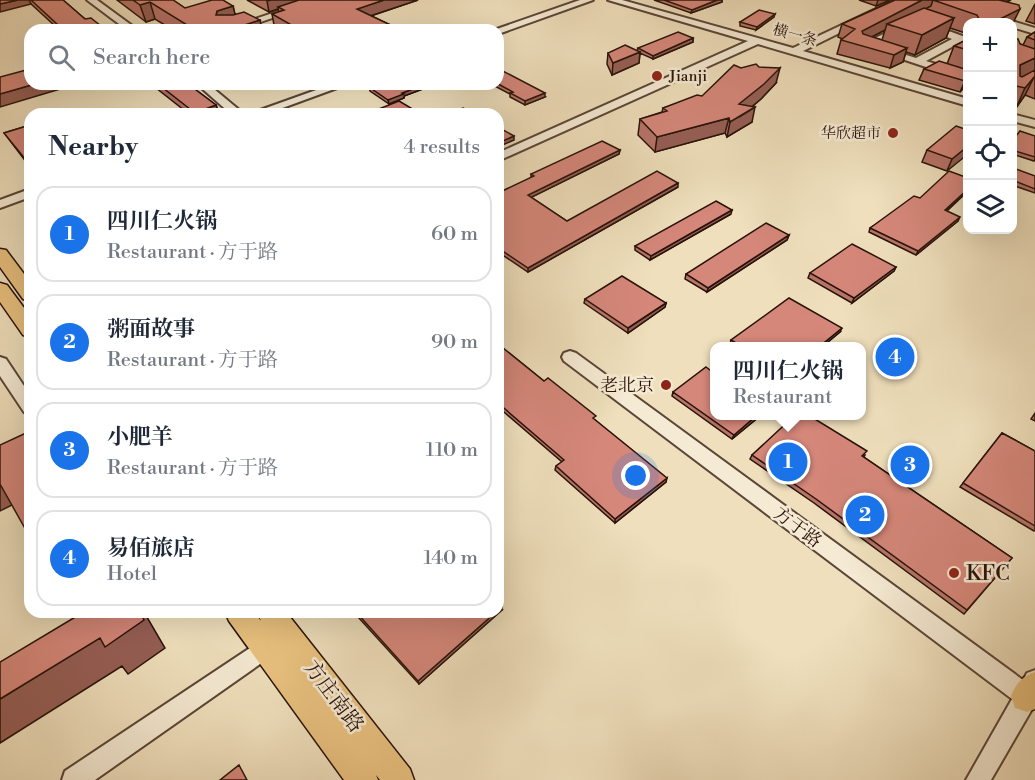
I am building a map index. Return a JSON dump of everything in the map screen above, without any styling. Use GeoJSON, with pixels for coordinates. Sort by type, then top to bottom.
{"type":"FeatureCollection","features":[{"type":"Feature","properties":{"kind":"main road"},"geometry":{"type":"LineString","coordinates":[[0,254],[24,287]]}},
{"type":"Feature","properties":{"kind":"main road"},"geometry":{"type":"LineString","coordinates":[[0,289],[24,322]]}},
{"type":"Feature","properties":{"kind":"main road","name":"方庄南路"},"geometry":{"type":"LineString","coordinates":[[242,618],[363,780]]}},
{"type":"Feature","properties":{"kind":"main road","name":"方庄南路"},"geometry":{"type":"LineString","coordinates":[[275,618],[399,780]]}},
{"type":"Feature","properties":{"kind":"street"},"geometry":{"type":"LineString","coordinates":[[91,0],[125,24]]}},
{"type":"Feature","properties":{"kind":"street"},"geometry":{"type":"LineString","coordinates":[[246,24],[321,0]]}},
{"type":"Feature","properties":{"kind":"street"},"geometry":{"type":"LineString","coordinates":[[504,29],[589,0]]}},
{"type":"Feature","properties":{"kind":"street","name":"横一条"},"geometry":{"type":"LineString","coordinates":[[612,0],[758,40],[963,102]]}},
{"type":"Feature","properties":{"kind":"street"},"geometry":{"type":"LineString","coordinates":[[794,51],[902,0]]}},
{"type":"Feature","properties":{"kind":"street"},"geometry":{"type":"LineString","coordinates":[[963,39],[916,22],[865,45],[963,76]]}},
{"type":"Feature","properties":{"kind":"street"},"geometry":{"type":"LineString","coordinates":[[1017,25],[1035,31]]}},
{"type":"Feature","properties":{"kind":"street"},"geometry":{"type":"LineString","coordinates":[[1017,31],[1024,27]]}},
{"type":"Feature","properties":{"kind":"street"},"geometry":{"type":"LineString","coordinates":[[917,62],[963,39]]}},
{"type":"Feature","properties":{"kind":"street"},"geometry":{"type":"LineString","coordinates":[[504,155],[758,40]]}},
{"type":"Feature","properties":{"kind":"street"},"geometry":{"type":"LineString","coordinates":[[209,90],[231,108]]}},
{"type":"Feature","properties":{"kind":"street"},"geometry":{"type":"LineString","coordinates":[[272,108],[325,90]]}},
{"type":"Feature","properties":{"kind":"street"},"geometry":{"type":"LineString","coordinates":[[1017,119],[1035,124]]}},
{"type":"Feature","properties":{"kind":"street"},"geometry":{"type":"LineString","coordinates":[[0,204],[24,195]]}},
{"type":"Feature","properties":{"kind":"street","name":"方于路"},"geometry":{"type":"LineString","coordinates":[[570,357],[1032,688]]}},
{"type":"Feature","properties":{"kind":"street"},"geometry":{"type":"LineString","coordinates":[[0,363],[24,399]]}},
{"type":"Feature","properties":{"kind":"street"},"geometry":{"type":"LineString","coordinates":[[74,780],[265,648]]}},
{"type":"Feature","properties":{"kind":"street"},"geometry":{"type":"LineString","coordinates":[[978,780],[1032,688]]}},
{"type":"Feature","properties":{"kind":"building"},"geometry":{"type":"Polygon","coordinates":[[[0,0],[18,0],[0,4],[0,0]]]}},
{"type":"Feature","properties":{"kind":"building"},"geometry":{"type":"Polygon","coordinates":[[[31,0],[63,0],[85,19],[91,18],[98,24],[57,24],[31,0]]]}},
{"type":"Feature","properties":{"kind":"building"},"geometry":{"type":"Polygon","coordinates":[[[133,0],[173,0],[185,8],[212,0],[223,0],[233,6],[217,11],[216,15],[233,15],[244,12],[260,20],[248,24],[185,24],[150,2],[140,5],[133,0]]]}},
{"type":"Feature","properties":{"kind":"building"},"geometry":{"type":"Polygon","coordinates":[[[299,0],[384,0],[357,9],[388,24],[290,24],[272,14],[284,10],[278,7],[299,0]]]}},
{"type":"Feature","properties":{"kind":"building"},"geometry":{"type":"Polygon","coordinates":[[[664,0],[717,0],[692,10],[664,0]]]}},
{"type":"Feature","properties":{"kind":"building"},"geometry":{"type":"Polygon","coordinates":[[[895,0],[922,0],[862,31],[863,34],[907,48],[894,55],[841,40],[855,29],[842,24],[895,0]]]}},
{"type":"Feature","properties":{"kind":"building"},"geometry":{"type":"Polygon","coordinates":[[[933,0],[999,0],[1019,5],[1020,9],[1002,18],[978,18],[977,15],[933,0]]]}},
{"type":"Feature","properties":{"kind":"building"},"geometry":{"type":"Polygon","coordinates":[[[924,8],[954,18],[922,35],[887,24],[924,8]]]}},
{"type":"Feature","properties":{"kind":"building"},"geometry":{"type":"Polygon","coordinates":[[[759,10],[775,14],[757,27],[740,22],[759,10]]]}},
{"type":"Feature","properties":{"kind":"building"},"geometry":{"type":"Polygon","coordinates":[[[678,32],[693,38],[653,56],[638,48],[678,32]]]}},
{"type":"Feature","properties":{"kind":"building"},"geometry":{"type":"Polygon","coordinates":[[[1035,32],[1035,40],[1027,37],[1035,32]]]}},
{"type":"Feature","properties":{"kind":"building"},"geometry":{"type":"Polygon","coordinates":[[[1017,39],[1020,44],[1035,49],[1035,58],[1020,65],[1020,76],[1022,77],[1035,70],[1035,76],[1025,88],[1017,86],[1017,39]]]}},
{"type":"Feature","properties":{"kind":"building"},"geometry":{"type":"Polygon","coordinates":[[[963,42],[963,49],[954,46],[963,42]]]}},
{"type":"Feature","properties":{"kind":"building"},"geometry":{"type":"Polygon","coordinates":[[[625,45],[640,52],[613,63],[608,53],[625,45]]]}},
{"type":"Feature","properties":{"kind":"building"},"geometry":{"type":"Polygon","coordinates":[[[939,61],[963,68],[963,80],[924,69],[939,61]]]}},
{"type":"Feature","properties":{"kind":"building"},"geometry":{"type":"Polygon","coordinates":[[[756,64],[759,67],[780,68],[739,104],[755,107],[730,122],[729,118],[657,137],[640,119],[667,111],[663,108],[697,95],[702,96],[734,65],[741,68],[756,64]]]}},
{"type":"Feature","properties":{"kind":"building"},"geometry":{"type":"Polygon","coordinates":[[[24,71],[24,87],[0,94],[0,77],[24,71]]]}},
{"type":"Feature","properties":{"kind":"building"},"geometry":{"type":"Polygon","coordinates":[[[504,72],[545,93],[525,101],[510,93],[513,92],[504,87],[504,72]]]}},
{"type":"Feature","properties":{"kind":"building"},"geometry":{"type":"Polygon","coordinates":[[[166,90],[196,90],[216,105],[208,108],[189,108],[166,90]]]}},
{"type":"Feature","properties":{"kind":"building"},"geometry":{"type":"Polygon","coordinates":[[[373,90],[410,90],[402,93],[404,94],[388,100],[373,90]]]}},
{"type":"Feature","properties":{"kind":"building"},"geometry":{"type":"Polygon","coordinates":[[[399,101],[411,108],[381,108],[399,101]]]}},
{"type":"Feature","properties":{"kind":"building"},"geometry":{"type":"Polygon","coordinates":[[[956,126],[963,128],[963,150],[952,159],[927,150],[956,126]]]}},
{"type":"Feature","properties":{"kind":"building"},"geometry":{"type":"Polygon","coordinates":[[[24,127],[24,158],[4,133],[24,127]]]}},
{"type":"Feature","properties":{"kind":"building"},"geometry":{"type":"Polygon","coordinates":[[[504,130],[514,136],[504,140],[504,130]]]}},
{"type":"Feature","properties":{"kind":"building"},"geometry":{"type":"Polygon","coordinates":[[[1020,131],[1035,136],[1035,157],[1017,152],[1017,135],[1020,131]]]}},
{"type":"Feature","properties":{"kind":"building"},"geometry":{"type":"Polygon","coordinates":[[[602,141],[620,150],[528,195],[567,221],[657,171],[678,183],[528,268],[504,252],[504,190],[534,176],[531,174],[602,141]]]}},
{"type":"Feature","properties":{"kind":"building"},"geometry":{"type":"Polygon","coordinates":[[[1017,169],[1035,176],[1035,189],[1017,182],[1017,169]]]}},
{"type":"Feature","properties":{"kind":"building"},"geometry":{"type":"Polygon","coordinates":[[[949,171],[963,176],[963,194],[945,210],[960,217],[918,251],[870,228],[914,196],[920,198],[949,171]]]}},
{"type":"Feature","properties":{"kind":"building"},"geometry":{"type":"Polygon","coordinates":[[[716,201],[732,210],[651,256],[635,246],[716,201]]]}},
{"type":"Feature","properties":{"kind":"building"},"geometry":{"type":"Polygon","coordinates":[[[766,223],[789,235],[708,288],[686,274],[766,223]]]}},
{"type":"Feature","properties":{"kind":"building"},"geometry":{"type":"Polygon","coordinates":[[[852,244],[896,267],[854,298],[810,273],[852,244]]]}},
{"type":"Feature","properties":{"kind":"building"},"geometry":{"type":"Polygon","coordinates":[[[622,276],[666,303],[628,328],[585,299],[622,276]]]}},
{"type":"Feature","properties":{"kind":"building"},"geometry":{"type":"Polygon","coordinates":[[[789,298],[842,328],[825,342],[734,342],[731,340],[789,298]]]}},
{"type":"Feature","properties":{"kind":"building"},"geometry":{"type":"Polygon","coordinates":[[[504,349],[544,381],[548,378],[596,416],[593,418],[667,478],[615,519],[556,466],[564,460],[504,408],[504,349]]]}},
{"type":"Feature","properties":{"kind":"building"},"geometry":{"type":"Polygon","coordinates":[[[706,367],[710,370],[710,418],[673,392],[706,367]]]}},
{"type":"Feature","properties":{"kind":"building"},"geometry":{"type":"Polygon","coordinates":[[[713,420],[751,420],[734,435],[713,420]]]}},
{"type":"Feature","properties":{"kind":"building"},"geometry":{"type":"Polygon","coordinates":[[[790,420],[817,420],[867,451],[862,456],[1012,558],[967,610],[752,455],[790,420]]]}},
{"type":"Feature","properties":{"kind":"building"},"geometry":{"type":"Polygon","coordinates":[[[1002,433],[1035,451],[1035,526],[963,483],[1002,433]]]}},
{"type":"Feature","properties":{"kind":"building"},"geometry":{"type":"Polygon","coordinates":[[[24,434],[24,527],[0,484],[0,445],[24,434]]]}},
{"type":"Feature","properties":{"kind":"building"},"geometry":{"type":"Polygon","coordinates":[[[74,618],[143,618],[144,620],[105,647],[100,638],[0,699],[0,662],[74,618]]]}},
{"type":"Feature","properties":{"kind":"building"},"geometry":{"type":"Polygon","coordinates":[[[361,618],[489,618],[418,681],[361,618]]]}},
{"type":"Feature","properties":{"kind":"building"},"geometry":{"type":"Polygon","coordinates":[[[239,765],[247,780],[220,780],[239,765]]]}},
{"type":"Feature","properties":{"kind":"place","name":"Jianji"},"geometry":{"type":"Point","coordinates":[657,76]}},
{"type":"Feature","properties":{"kind":"place","name":"华欣超市"},"geometry":{"type":"Point","coordinates":[893,133]}},
{"type":"Feature","properties":{"kind":"place","name":"易佰旅店"},"geometry":{"type":"Point","coordinates":[895,357]}},
{"type":"Feature","properties":{"kind":"place","name":"老北京"},"geometry":{"type":"Point","coordinates":[666,385]}},
{"type":"Feature","properties":{"kind":"place","name":"四川仁火锅"},"geometry":{"type":"Point","coordinates":[788,462]}},
{"type":"Feature","properties":{"kind":"place","name":"小肥羊"},"geometry":{"type":"Point","coordinates":[910,465]}},
{"type":"Feature","properties":{"kind":"place","name":"粥面故事"},"geometry":{"type":"Point","coordinates":[865,515]}},
{"type":"Feature","properties":{"kind":"place","name":"KFC"},"geometry":{"type":"Point","coordinates":[954,573]}}]}
